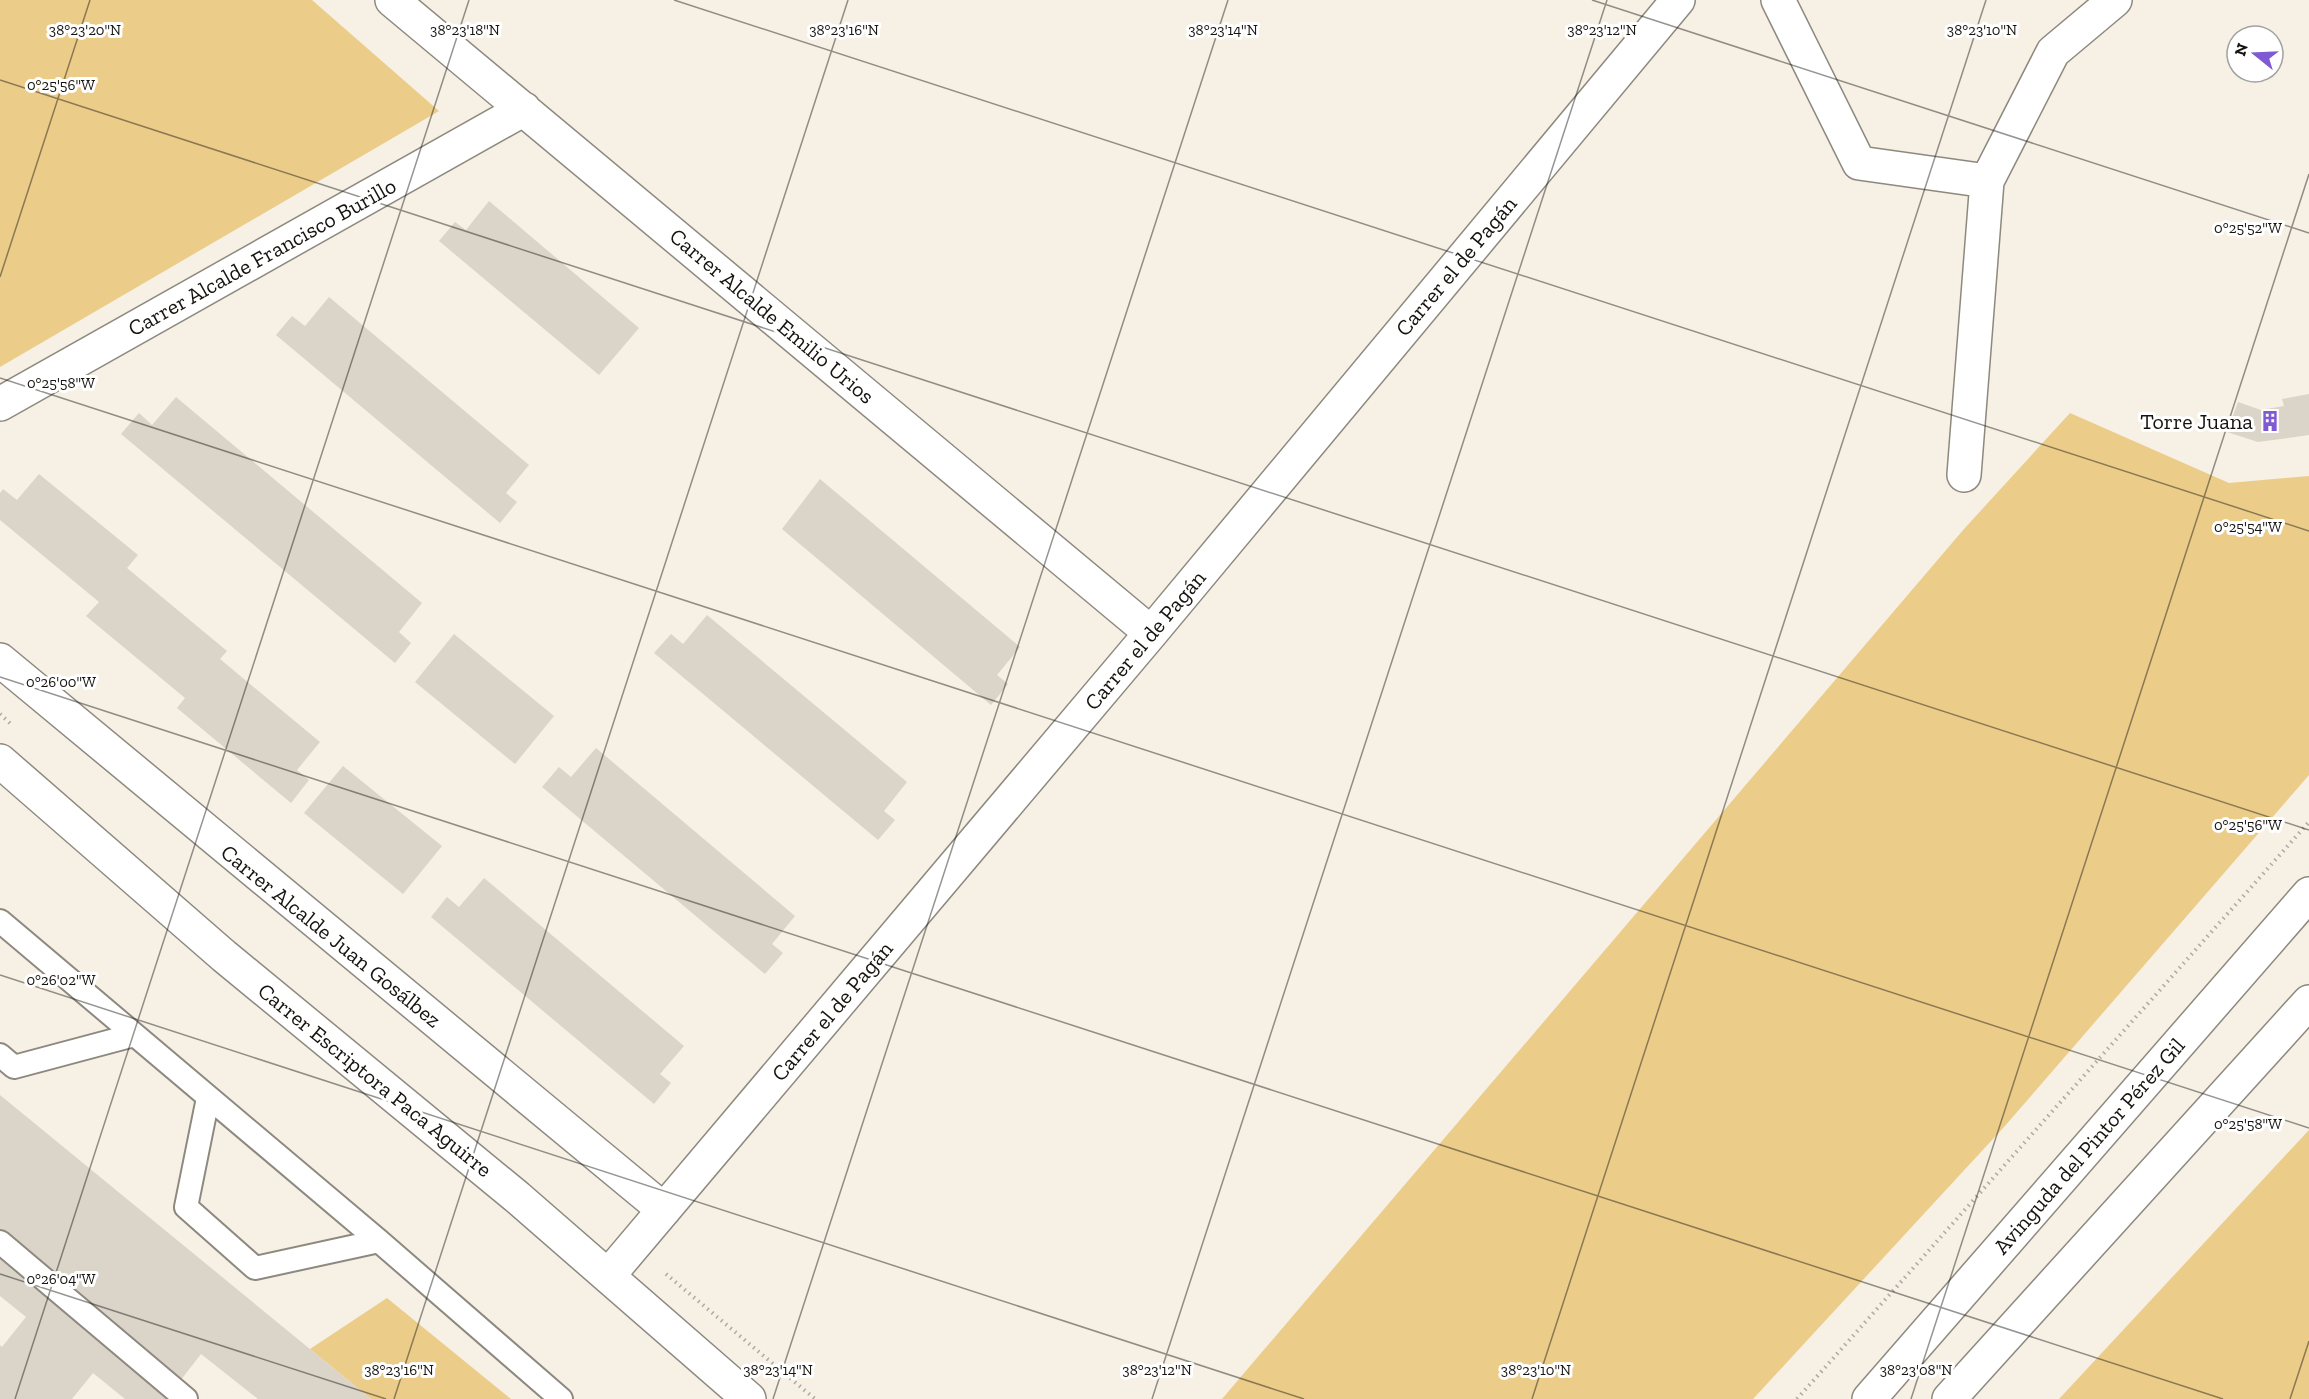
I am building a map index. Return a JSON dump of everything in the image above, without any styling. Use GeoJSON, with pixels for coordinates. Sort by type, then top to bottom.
{"type":"FeatureCollection","features":[{"type":"Feature","properties":{"kind":"street","name":"Carrer Alcalde Emilio Urios"},"geometry":{"type":"LineString","coordinates":[[392,0],[1151,633]]}},
{"type":"Feature","properties":{"kind":"street","name":"Carrer el de Pagán"},"geometry":{"type":"LineString","coordinates":[[608,1276],[1151,633],[1678,0]]}},
{"type":"Feature","properties":{"kind":"street"},"geometry":{"type":"LineString","coordinates":[[1778,0],[1859,163],[1987,181]]}},
{"type":"Feature","properties":{"kind":"street"},"geometry":{"type":"LineString","coordinates":[[1964,475],[1987,181],[2053,52],[2115,0]]}},
{"type":"Feature","properties":{"kind":"street","name":"Carrer Alcalde Francisco Burillo"},"geometry":{"type":"LineString","coordinates":[[0,404],[524,109]]}},
{"type":"Feature","properties":{"kind":"street","name":"Carrer Alcalde Juan Gosálbez"},"geometry":{"type":"LineString","coordinates":[[0,660],[664,1210]]}},
{"type":"Feature","properties":{"kind":"street","name":"Carrer Escriptora Paca Aguirre"},"geometry":{"type":"LineString","coordinates":[[0,760],[224,956],[517,1197],[749,1399]]}},
{"type":"Feature","properties":{"kind":"street","name":"Avinguda del Pintor Pérez Gil"},"geometry":{"type":"LineString","coordinates":[[1869,1399],[2309,894]]}},
{"type":"Feature","properties":{"kind":"street"},"geometry":{"type":"LineString","coordinates":[[1949,1399],[2309,1002]]}},
{"type":"Feature","properties":{"kind":"lane"},"geometry":{"type":"LineString","coordinates":[[0,921],[379,1241],[561,1399]]}},
{"type":"Feature","properties":{"kind":"lane"},"geometry":{"type":"LineString","coordinates":[[0,1055],[14,1067],[135,1035]]}},
{"type":"Feature","properties":{"kind":"lane"},"geometry":{"type":"LineString","coordinates":[[208,1098],[186,1207],[255,1268],[379,1241]]}},
{"type":"Feature","properties":{"kind":"lane"},"geometry":{"type":"LineString","coordinates":[[0,1242],[186,1399]]}},
{"type":"Feature","properties":{"kind":"path"},"geometry":{"type":"LineString","coordinates":[[1797,1399],[2309,822]]}},
{"type":"Feature","properties":{"kind":"shaded area"},"geometry":{"type":"Polygon","coordinates":[[[0,0],[312,0],[439,111],[0,367],[0,0]]]}},
{"type":"Feature","properties":{"kind":"shaded area"},"geometry":{"type":"Polygon","coordinates":[[[2070,413],[2229,483],[2309,476],[2309,775],[2004,1127],[1753,1399],[1222,1399],[1964,529],[2070,413]]]}},
{"type":"Feature","properties":{"kind":"shaded area"},"geometry":{"type":"Polygon","coordinates":[[[2309,1130],[2309,1399],[2059,1399],[2309,1130]]]}},
{"type":"Feature","properties":{"kind":"shaded area"},"geometry":{"type":"Polygon","coordinates":[[[387,1298],[511,1399],[371,1399],[310,1349],[387,1298]]]}},
{"type":"Feature","properties":{"kind":"building"},"geometry":{"type":"Polygon","coordinates":[[[489,201],[639,328],[599,375],[439,241],[455,222],[466,230],[489,201]]]}},
{"type":"Feature","properties":{"kind":"building"},"geometry":{"type":"Polygon","coordinates":[[[329,297],[529,465],[506,493],[517,502],[500,523],[276,335],[292,316],[305,326],[329,297]]]}},
{"type":"Feature","properties":{"kind":"building","name":"Torre Juana"},"geometry":{"type":"Polygon","coordinates":[[[2309,394],[2309,435],[2258,442],[2227,432],[2238,402],[2261,410],[2284,406],[2282,399],[2309,394]]]}},
{"type":"Feature","properties":{"kind":"building"},"geometry":{"type":"Polygon","coordinates":[[[176,397],[422,603],[399,632],[411,643],[395,663],[121,434],[139,413],[152,425],[176,397]]]}},
{"type":"Feature","properties":{"kind":"building"},"geometry":{"type":"Polygon","coordinates":[[[39,474],[138,555],[127,568],[227,651],[220,659],[320,742],[297,770],[309,780],[291,803],[177,708],[185,698],[86,616],[99,602],[0,520],[0,493],[3,489],[17,500],[39,474]]]}},
{"type":"Feature","properties":{"kind":"building"},"geometry":{"type":"Polygon","coordinates":[[[820,479],[1020,647],[997,675],[1008,684],[991,705],[782,529],[820,479]]]}},
{"type":"Feature","properties":{"kind":"building"},"geometry":{"type":"Polygon","coordinates":[[[707,615],[907,782],[884,811],[895,820],[878,840],[654,653],[671,634],[683,644],[707,615]]]}},
{"type":"Feature","properties":{"kind":"building"},"geometry":{"type":"Polygon","coordinates":[[[454,634],[554,716],[515,764],[415,682],[454,634]]]}},
{"type":"Feature","properties":{"kind":"building"},"geometry":{"type":"Polygon","coordinates":[[[596,748],[795,916],[772,944],[783,953],[765,974],[542,787],[559,767],[571,777],[596,748]]]}},
{"type":"Feature","properties":{"kind":"building"},"geometry":{"type":"Polygon","coordinates":[[[343,766],[442,846],[403,894],[304,813],[343,766]]]}},
{"type":"Feature","properties":{"kind":"building"},"geometry":{"type":"Polygon","coordinates":[[[484,878],[684,1046],[660,1074],[671,1083],[654,1104],[431,917],[447,897],[459,907],[484,878]]]}},
{"type":"Feature","properties":{"kind":"building"},"geometry":{"type":"Polygon","coordinates":[[[0,1095],[371,1399],[258,1399],[201,1354],[166,1399],[125,1399],[93,1373],[72,1399],[0,1399],[0,1345],[2,1347],[26,1317],[0,1296],[0,1095]]]}},
{"type":"Feature","properties":{"kind":"place","name":"Torre Juana"},"geometry":{"type":"Point","coordinates":[2270,421]}}]}
